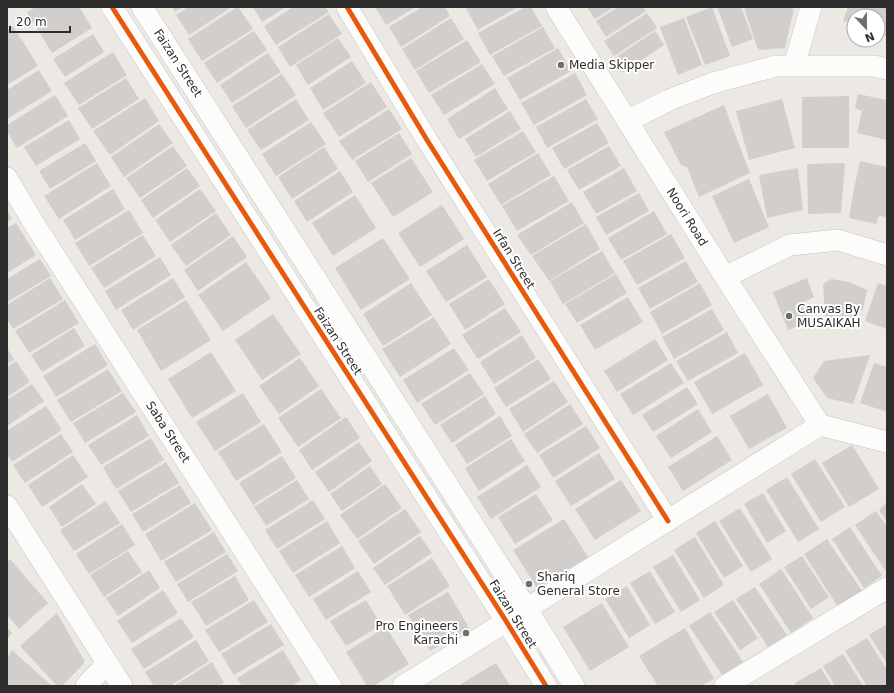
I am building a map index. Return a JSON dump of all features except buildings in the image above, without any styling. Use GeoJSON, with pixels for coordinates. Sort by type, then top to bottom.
{"type":"FeatureCollection","features":[{"type":"Feature","properties":{"kind":"street","name":"Faizan Street"},"geometry":{"type":"LineString","coordinates":[[112,7],[506,621],[546,686]]}},
{"type":"Feature","properties":{"kind":"street","name":"Faizan Street"},"geometry":{"type":"LineString","coordinates":[[142,7],[527,609],[574,686]]}},
{"type":"Feature","properties":{"kind":"street","name":"Irfan Street"},"geometry":{"type":"LineString","coordinates":[[347,7],[427,140],[668,521]]}},
{"type":"Feature","properties":{"kind":"street","name":"Noori Road"},"geometry":{"type":"LineString","coordinates":[[556,7],[725,277],[820,425]]}},
{"type":"Feature","properties":{"kind":"street"},"geometry":{"type":"LineString","coordinates":[[794,66],[811,7]]}},
{"type":"Feature","properties":{"kind":"street"},"geometry":{"type":"LineString","coordinates":[[627,121],[669,100],[713,83],[776,66],[874,66],[887,69]]}},
{"type":"Feature","properties":{"kind":"street","name":"Saba Street"},"geometry":{"type":"LineString","coordinates":[[7,178],[33,222],[331,686]]}},
{"type":"Feature","properties":{"kind":"street"},"geometry":{"type":"LineString","coordinates":[[725,277],[790,245],[838,240],[887,255]]}},
{"type":"Feature","properties":{"kind":"street"},"geometry":{"type":"LineString","coordinates":[[403,686],[820,425],[887,442]]}},
{"type":"Feature","properties":{"kind":"street"},"geometry":{"type":"LineString","coordinates":[[10,518],[122,686]]}},
{"type":"Feature","properties":{"kind":"street"},"geometry":{"type":"LineString","coordinates":[[725,686],[887,588]]}},
{"type":"Feature","properties":{"kind":"street"},"geometry":{"type":"LineString","coordinates":[[86,686],[107,663]]}},
{"type":"Feature","properties":{"kind":"cycle path"},"geometry":{"type":"LineString","coordinates":[[112,7],[506,621],[546,686]]}},
{"type":"Feature","properties":{"kind":"cycle path"},"geometry":{"type":"LineString","coordinates":[[347,7],[427,140],[668,521]]}},
{"type":"Feature","properties":{"kind":"place","name":"Media Skipper"},"geometry":{"type":"Point","coordinates":[561,65]}},
{"type":"Feature","properties":{"kind":"place","name":"Canvas By MUSAIKAH"},"geometry":{"type":"Point","coordinates":[789,316]}},
{"type":"Feature","properties":{"kind":"place","name":"Shariq General Store"},"geometry":{"type":"Point","coordinates":[529,584]}},
{"type":"Feature","properties":{"kind":"place","name":"Pro Engineers Karachi"},"geometry":{"type":"Point","coordinates":[466,633]}}]}
